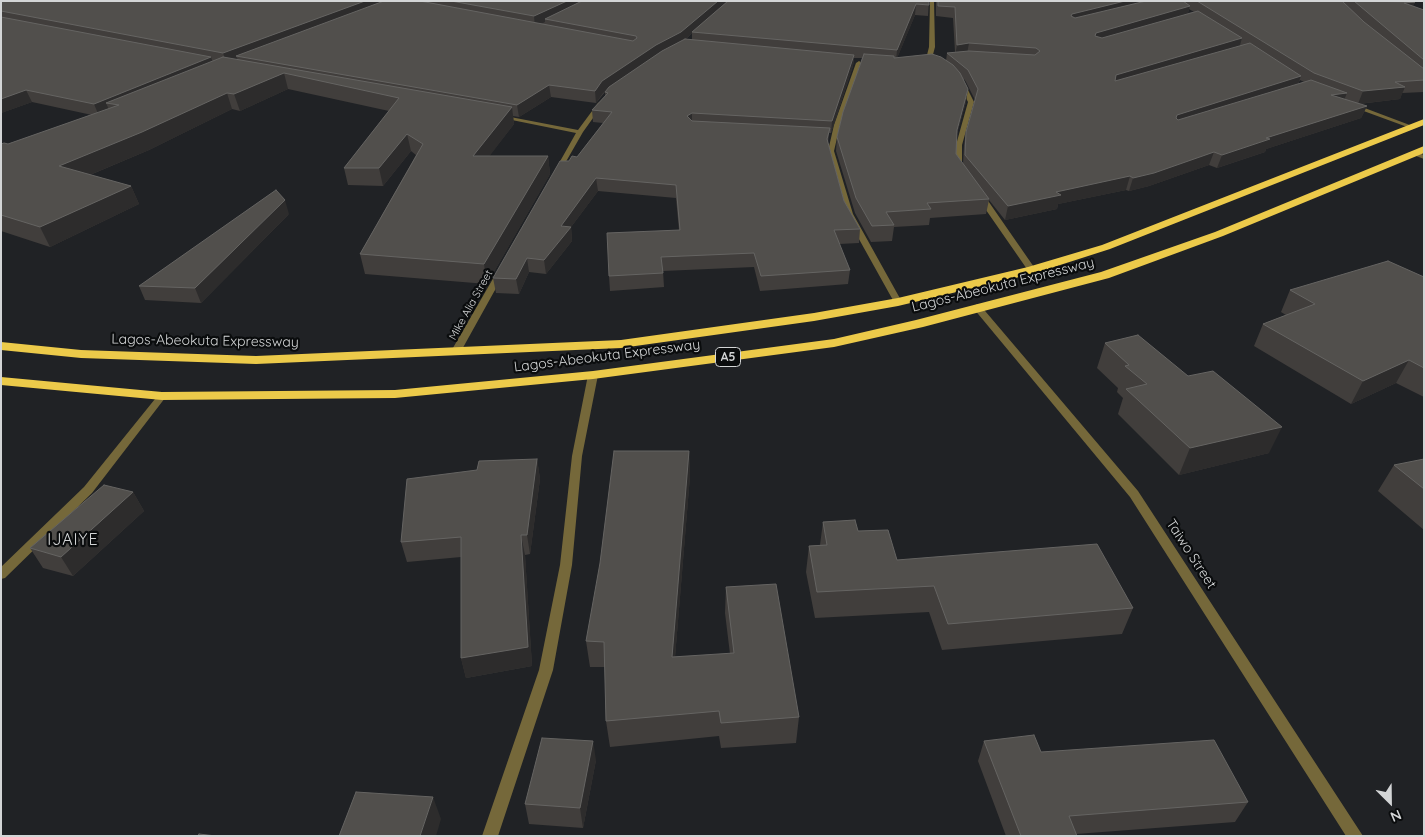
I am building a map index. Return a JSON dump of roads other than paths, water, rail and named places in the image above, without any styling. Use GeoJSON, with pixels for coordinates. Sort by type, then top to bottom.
{"type":"FeatureCollection","features":[{"type":"Feature","properties":{"kind":"highway","name":"Lagos-Abeokuta Expressway"},"geometry":{"type":"LineString","coordinates":[[1,346],[81,354],[256,360],[455,353],[621,344],[814,317],[898,302],[1032,270],[1106,247],[1418,124]]}},
{"type":"Feature","properties":{"kind":"highway","name":"Lagos-Abeokuta Expressway"},"geometry":{"type":"LineString","coordinates":[[1,381],[162,396],[395,394],[593,375],[834,343],[918,324],[1106,275],[1211,237],[1420,153]]}},
{"type":"Feature","properties":{"kind":"street"},"geometry":{"type":"LineString","coordinates":[[932,1],[932,47],[924,64],[940,64]]}},
{"type":"Feature","properties":{"kind":"street"},"geometry":{"type":"LineString","coordinates":[[850,62],[868,63]]}},
{"type":"Feature","properties":{"kind":"street"},"geometry":{"type":"LineString","coordinates":[[859,63],[831,151],[849,214],[898,302]]}},
{"type":"Feature","properties":{"kind":"street"},"geometry":{"type":"LineString","coordinates":[[958,80],[971,102],[959,145],[958,170],[964,177]]}},
{"type":"Feature","properties":{"kind":"street"},"geometry":{"type":"LineString","coordinates":[[554,176],[580,132],[606,96]]}},
{"type":"Feature","properties":{"kind":"street"},"geometry":{"type":"LineString","coordinates":[[1348,104],[1418,124]]}},
{"type":"Feature","properties":{"kind":"street"},"geometry":{"type":"LineString","coordinates":[[492,116],[580,132]]}},
{"type":"Feature","properties":{"kind":"street"},"geometry":{"type":"LineString","coordinates":[[824,136],[834,137]]}},
{"type":"Feature","properties":{"kind":"street"},"geometry":{"type":"LineString","coordinates":[[976,192],[1032,270]]}},
{"type":"Feature","properties":{"kind":"street","name":"Mike Alia Street"},"geometry":{"type":"LineString","coordinates":[[455,353],[502,269]]}},
{"type":"Feature","properties":{"kind":"street","name":"Taiwo Street"},"geometry":{"type":"LineString","coordinates":[[977,308],[1134,494],[1355,836]]}},
{"type":"Feature","properties":{"kind":"street"},"geometry":{"type":"LineString","coordinates":[[490,836],[546,670],[566,565],[577,456],[593,375]]}},
{"type":"Feature","properties":{"kind":"street"},"geometry":{"type":"LineString","coordinates":[[1,575],[88,490],[162,396]]}},
{"type":"Feature","properties":{"kind":"district","name":"IJAIYE"},"geometry":{"type":"Point","coordinates":[73,540]}}]}
